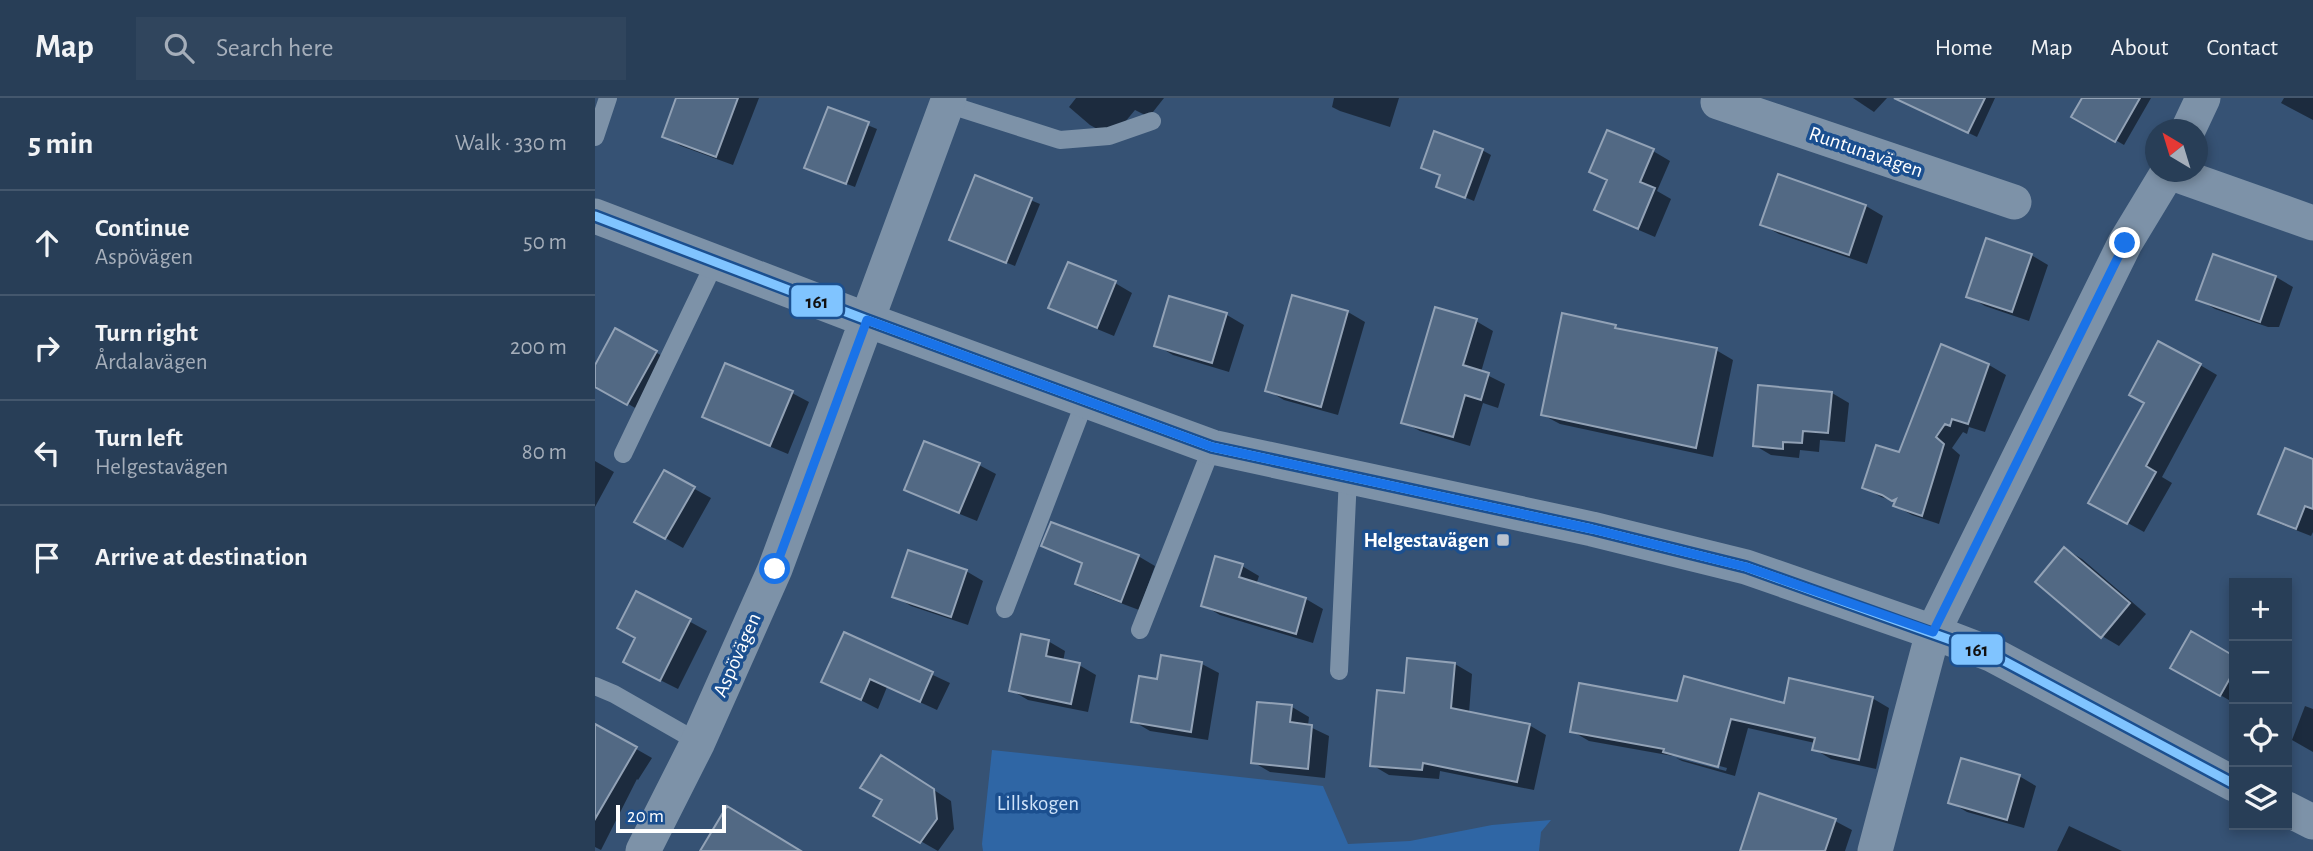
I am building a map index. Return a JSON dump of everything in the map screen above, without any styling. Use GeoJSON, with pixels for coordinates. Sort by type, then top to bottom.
{"type":"FeatureCollection","features":[{"type":"Feature","properties":{"kind":"street"},"geometry":{"type":"LineString","coordinates":[[2193,119],[2203,98]]}},
{"type":"Feature","properties":{"kind":"street","name":"Runtunavägen"},"geometry":{"type":"LineString","coordinates":[[1716,99],[2014,202]]}},
{"type":"Feature","properties":{"kind":"street","name":"Aspövägen"},"geometry":{"type":"LineString","coordinates":[[643,851],[698,742],[775,569],[948,101]]}},
{"type":"Feature","properties":{"kind":"street"},"geometry":{"type":"LineString","coordinates":[[1875,851],[1933,632],[2125,243],[2163,182]]}},
{"type":"Feature","properties":{"kind":"street"},"geometry":{"type":"LineString","coordinates":[[2197,182],[2313,223]]}},
{"type":"Feature","properties":{"kind":"street"},"geometry":{"type":"LineString","coordinates":[[595,216],[1212,447],[1592,529],[1746,567],[1993,655],[2229,781]]}},
{"type":"Feature","properties":{"kind":"street"},"geometry":{"type":"LineString","coordinates":[[2292,812],[2313,822]]}},
{"type":"Feature","properties":{"kind":"lane"},"geometry":{"type":"LineString","coordinates":[[595,137],[608,98]]}},
{"type":"Feature","properties":{"kind":"lane"},"geometry":{"type":"LineString","coordinates":[[948,101],[1060,140],[1109,136],[1152,121]]}},
{"type":"Feature","properties":{"kind":"lane"},"geometry":{"type":"LineString","coordinates":[[623,454],[715,262]]}},
{"type":"Feature","properties":{"kind":"lane"},"geometry":{"type":"LineString","coordinates":[[1005,609],[1085,401]]}},
{"type":"Feature","properties":{"kind":"lane"},"geometry":{"type":"LineString","coordinates":[[1140,631],[1212,447]]}},
{"type":"Feature","properties":{"kind":"lane"},"geometry":{"type":"LineString","coordinates":[[1339,671],[1348,477]]}},
{"type":"Feature","properties":{"kind":"lane"},"geometry":{"type":"LineString","coordinates":[[595,686],[698,742]]}},
{"type":"Feature","properties":{"kind":"green space","name":"Lillskogen"},"geometry":{"type":"Polygon","coordinates":[[[992,750],[1323,786],[1348,844],[1410,841],[1492,825],[1551,820],[1541,832],[1539,851],[983,851],[992,750]]]}},
{"type":"Feature","properties":{"kind":"building"},"geometry":{"type":"Polygon","coordinates":[[[676,98],[738,98],[716,157],[662,137],[676,98]]]}},
{"type":"Feature","properties":{"kind":"building"},"geometry":{"type":"Polygon","coordinates":[[[1894,98],[1985,98],[1968,133],[1894,98]]]}},
{"type":"Feature","properties":{"kind":"building"},"geometry":{"type":"Polygon","coordinates":[[[2082,98],[2140,98],[2115,142],[2071,117],[2082,98]]]}},
{"type":"Feature","properties":{"kind":"building"},"geometry":{"type":"Polygon","coordinates":[[[828,107],[869,122],[846,184],[804,168],[828,107]]]}},
{"type":"Feature","properties":{"kind":"building"},"geometry":{"type":"Polygon","coordinates":[[[1607,130],[1654,149],[1640,182],[1655,188],[1638,229],[1594,210],[1607,180],[1589,172],[1607,130]]]}},
{"type":"Feature","properties":{"kind":"building"},"geometry":{"type":"Polygon","coordinates":[[[1434,131],[1483,149],[1465,198],[1436,187],[1440,175],[1421,168],[1434,131]]]}},
{"type":"Feature","properties":{"kind":"building"},"geometry":{"type":"Polygon","coordinates":[[[1778,174],[1866,205],[1849,255],[1760,225],[1778,174]]]}},
{"type":"Feature","properties":{"kind":"building"},"geometry":{"type":"Polygon","coordinates":[[[975,175],[1032,198],[1006,263],[949,240],[975,175]]]}},
{"type":"Feature","properties":{"kind":"building"},"geometry":{"type":"Polygon","coordinates":[[[1986,238],[2032,254],[2012,312],[1966,297],[1986,238]]]}},
{"type":"Feature","properties":{"kind":"building"},"geometry":{"type":"Polygon","coordinates":[[[2213,254],[2276,276],[2260,322],[2196,300],[2213,254]]]}},
{"type":"Feature","properties":{"kind":"building"},"geometry":{"type":"Polygon","coordinates":[[[1068,262],[1116,281],[1097,328],[1048,308],[1068,262]]]}},
{"type":"Feature","properties":{"kind":"building"},"geometry":{"type":"Polygon","coordinates":[[[1292,295],[1348,311],[1321,407],[1265,391],[1292,295]]]}},
{"type":"Feature","properties":{"kind":"building"},"geometry":{"type":"Polygon","coordinates":[[[1169,296],[1227,313],[1212,363],[1154,346],[1169,296]]]}},
{"type":"Feature","properties":{"kind":"building"},"geometry":{"type":"Polygon","coordinates":[[[1435,307],[1477,319],[1463,365],[1489,373],[1481,400],[1465,395],[1453,437],[1401,423],[1435,307]]]}},
{"type":"Feature","properties":{"kind":"building"},"geometry":{"type":"Polygon","coordinates":[[[1562,313],[1616,325],[1615,328],[1717,348],[1696,448],[1541,415],[1562,313]]]}},
{"type":"Feature","properties":{"kind":"building"},"geometry":{"type":"Polygon","coordinates":[[[615,328],[657,351],[627,405],[595,387],[595,365],[615,328]]]}},
{"type":"Feature","properties":{"kind":"building"},"geometry":{"type":"Polygon","coordinates":[[[2158,341],[2201,364],[2146,466],[2156,472],[2127,524],[2088,503],[2144,403],[2129,395],[2158,341]]]}},
{"type":"Feature","properties":{"kind":"building"},"geometry":{"type":"Polygon","coordinates":[[[1941,344],[1989,364],[1968,424],[1952,419],[1950,426],[1945,424],[1936,437],[1944,444],[1922,516],[1893,506],[1896,499],[1892,501],[1862,488],[1876,445],[1899,452],[1941,344]]]}},
{"type":"Feature","properties":{"kind":"building"},"geometry":{"type":"Polygon","coordinates":[[[725,363],[793,391],[770,446],[702,417],[725,363]]]}},
{"type":"Feature","properties":{"kind":"building"},"geometry":{"type":"Polygon","coordinates":[[[1758,385],[1832,392],[1828,433],[1803,431],[1802,443],[1783,442],[1783,449],[1753,446],[1758,385]]]}},
{"type":"Feature","properties":{"kind":"building"},"geometry":{"type":"Polygon","coordinates":[[[924,441],[980,463],[959,513],[904,490],[924,441]]]}},
{"type":"Feature","properties":{"kind":"building"},"geometry":{"type":"Polygon","coordinates":[[[2285,448],[2313,459],[2313,509],[2305,506],[2296,529],[2258,514],[2285,448]]]}},
{"type":"Feature","properties":{"kind":"building"},"geometry":{"type":"Polygon","coordinates":[[[664,470],[695,487],[665,539],[634,522],[664,470]]]}},
{"type":"Feature","properties":{"kind":"building"},"geometry":{"type":"Polygon","coordinates":[[[1051,522],[1139,555],[1121,602],[1075,584],[1082,563],[1041,546],[1051,522]]]}},
{"type":"Feature","properties":{"kind":"building"},"geometry":{"type":"Polygon","coordinates":[[[2064,547],[2130,603],[2101,638],[2035,582],[2064,547]]]}},
{"type":"Feature","properties":{"kind":"building"},"geometry":{"type":"Polygon","coordinates":[[[908,550],[967,570],[951,617],[892,597],[908,550]]]}},
{"type":"Feature","properties":{"kind":"building"},"geometry":{"type":"Polygon","coordinates":[[[1215,556],[1243,564],[1239,577],[1306,598],[1296,634],[1201,606],[1215,556]]]}},
{"type":"Feature","properties":{"kind":"building"},"geometry":{"type":"Polygon","coordinates":[[[636,591],[691,619],[660,681],[623,662],[635,638],[617,628],[636,591]]]}},
{"type":"Feature","properties":{"kind":"building"},"geometry":{"type":"Polygon","coordinates":[[[2191,631],[2229,653],[2229,680],[2220,696],[2170,668],[2191,631]]]}},
{"type":"Feature","properties":{"kind":"building"},"geometry":{"type":"Polygon","coordinates":[[[844,632],[933,672],[920,702],[870,679],[861,700],[821,682],[844,632]]]}},
{"type":"Feature","properties":{"kind":"building"},"geometry":{"type":"Polygon","coordinates":[[[1021,634],[1049,640],[1046,656],[1080,663],[1071,704],[1009,691],[1021,634]]]}},
{"type":"Feature","properties":{"kind":"building"},"geometry":{"type":"Polygon","coordinates":[[[1161,655],[1202,662],[1191,732],[1131,722],[1139,676],[1157,679],[1161,655]]]}},
{"type":"Feature","properties":{"kind":"building"},"geometry":{"type":"Polygon","coordinates":[[[1407,658],[1455,663],[1451,708],[1530,724],[1517,782],[1423,763],[1422,770],[1370,766],[1377,690],[1404,693],[1407,658]]]}},
{"type":"Feature","properties":{"kind":"building"},"geometry":{"type":"Polygon","coordinates":[[[1684,676],[1784,703],[1789,678],[1873,697],[1859,760],[1812,750],[1815,738],[1731,719],[1718,767],[1663,752],[1664,749],[1570,732],[1579,683],[1677,701],[1684,676]]]}},
{"type":"Feature","properties":{"kind":"building"},"geometry":{"type":"Polygon","coordinates":[[[1257,702],[1292,705],[1290,722],[1312,725],[1308,769],[1251,763],[1257,702]]]}},
{"type":"Feature","properties":{"kind":"building"},"geometry":{"type":"Polygon","coordinates":[[[595,724],[637,747],[595,819],[595,724]]]}},
{"type":"Feature","properties":{"kind":"building"},"geometry":{"type":"Polygon","coordinates":[[[881,755],[934,789],[937,819],[920,843],[873,816],[882,800],[860,788],[881,755]]]}},
{"type":"Feature","properties":{"kind":"building"},"geometry":{"type":"Polygon","coordinates":[[[1961,758],[2020,775],[2007,820],[1948,803],[1961,758]]]}},
{"type":"Feature","properties":{"kind":"building"},"geometry":{"type":"Polygon","coordinates":[[[1759,793],[1836,819],[1825,851],[1740,851],[1759,793]]]}},
{"type":"Feature","properties":{"kind":"building"},"geometry":{"type":"Polygon","coordinates":[[[727,806],[801,851],[700,851],[727,806]]]}},
{"type":"Feature","properties":{"kind":"transit line","name":"161"},"geometry":{"type":"LineString","coordinates":[[595,216],[1212,447],[1592,529],[1746,567],[1993,655],[2229,781]]}},
{"type":"Feature","properties":{"kind":"place","name":"Helgestavägen"},"geometry":{"type":"Point","coordinates":[1503,540]}},
{"type":"Feature","properties":{"kind":"route"},"geometry":{"type":"LineString","coordinates":[[775,569],[867,320],[1212,447],[1592,529],[1746,567],[1933,632],[2125,243]]}}]}
